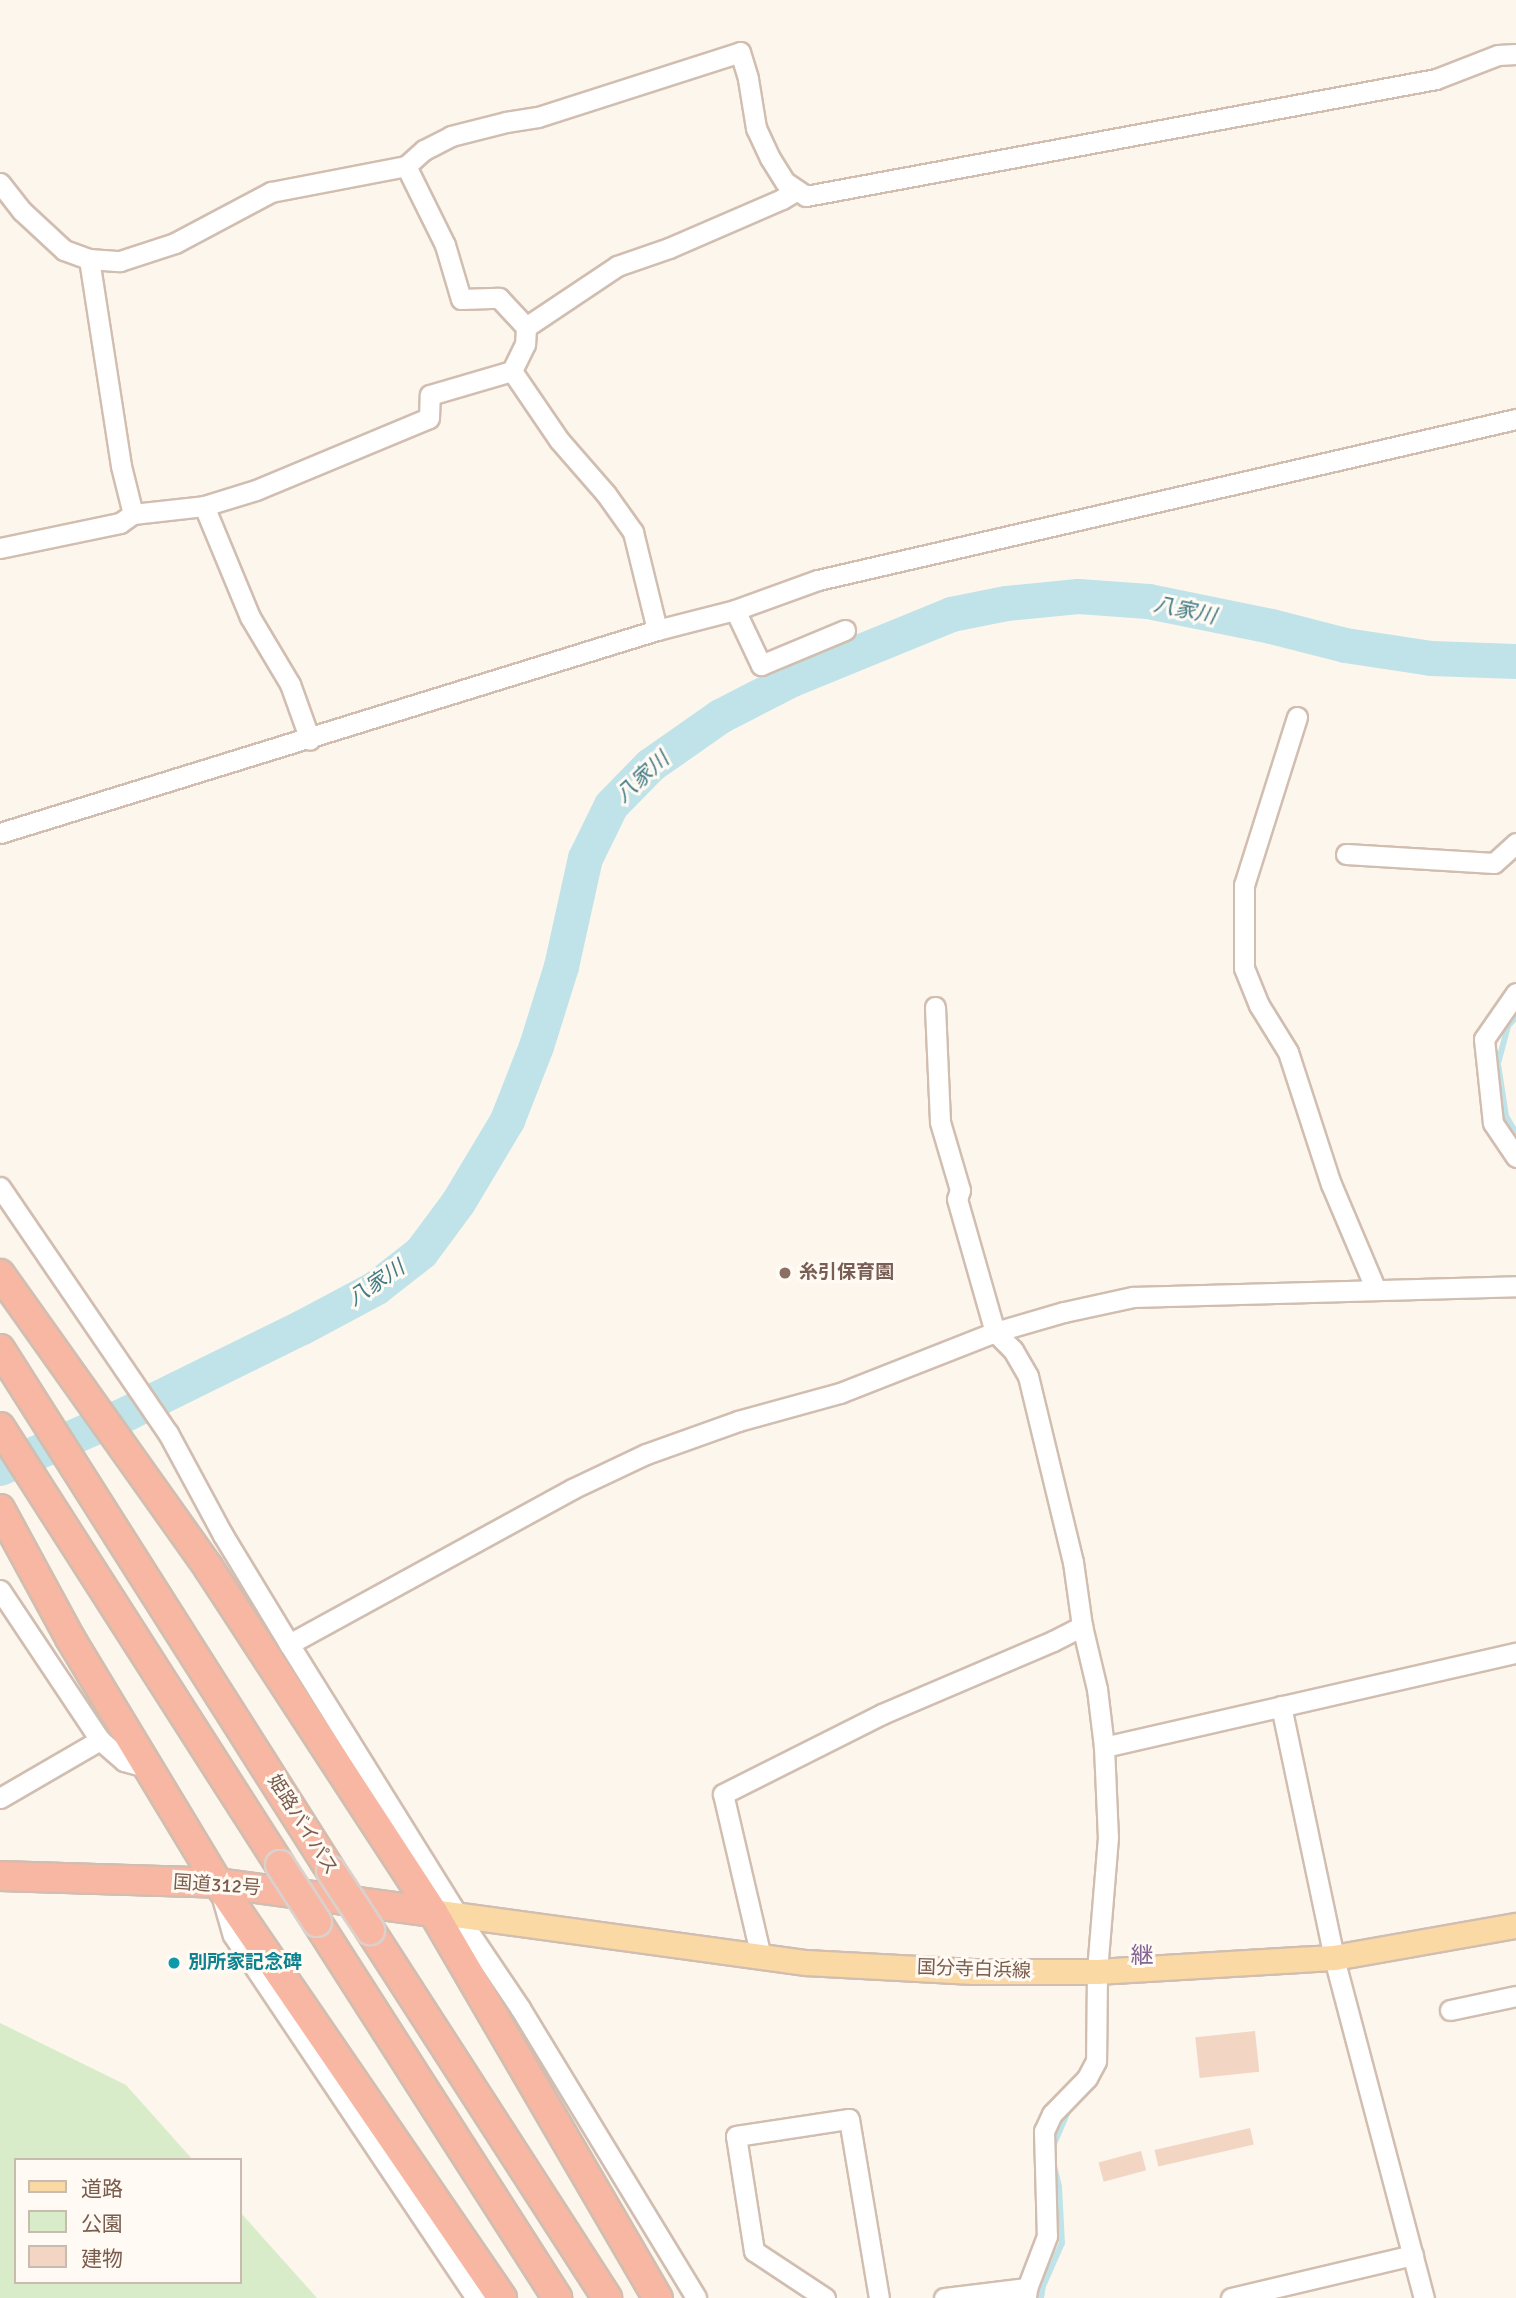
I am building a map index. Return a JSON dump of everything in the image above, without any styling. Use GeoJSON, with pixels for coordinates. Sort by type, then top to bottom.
{"type":"FeatureCollection","features":[{"type":"Feature","properties":{"kind":"highway"},"geometry":{"type":"LineString","coordinates":[[0,1274],[208,1567],[445,1914],[658,2298]]}},
{"type":"Feature","properties":{"kind":"highway","name":"姫路バイパス"},"geometry":{"type":"LineString","coordinates":[[0,1349],[331,1871],[607,2298]]}},
{"type":"Feature","properties":{"kind":"highway","name":"姫路バイパス"},"geometry":{"type":"LineString","coordinates":[[0,1427],[557,2298]]}},
{"type":"Feature","properties":{"kind":"highway"},"geometry":{"type":"LineString","coordinates":[[0,1510],[70,1638],[218,1883],[502,2298]]}},
{"type":"Feature","properties":{"kind":"highway","name":"国道312号"},"geometry":{"type":"LineString","coordinates":[[0,1876],[218,1883],[445,1914]]}},
{"type":"Feature","properties":{"kind":"main road","name":"国分寺白浜線"},"geometry":{"type":"LineString","coordinates":[[445,1914],[806,1963],[974,1972],[1097,1972],[1334,1958],[1516,1926]]}},
{"type":"Feature","properties":{"kind":"street"},"geometry":{"type":"LineString","coordinates":[[0,183],[22,211],[64,250],[89,259],[120,261],[175,243],[271,192],[406,166],[424,150],[450,136],[538,117],[740,52],[748,79],[756,128],[785,182],[806,196],[1436,79],[1498,55],[1516,54]]}},
{"type":"Feature","properties":{"kind":"street"},"geometry":{"type":"LineString","coordinates":[[0,548],[120,523],[133,513],[204,506],[256,490],[429,418],[429,395],[512,371],[525,344],[526,327],[499,298],[461,299],[444,245],[406,166]]}},
{"type":"Feature","properties":{"kind":"street"},"geometry":{"type":"LineString","coordinates":[[526,327],[617,266],[682,242],[797,190]]}},
{"type":"Feature","properties":{"kind":"street"},"geometry":{"type":"LineString","coordinates":[[89,259],[121,466],[133,513]]}},
{"type":"Feature","properties":{"kind":"street"},"geometry":{"type":"LineString","coordinates":[[512,371],[559,440],[606,495],[633,533],[657,630]]}},
{"type":"Feature","properties":{"kind":"street"},"geometry":{"type":"LineString","coordinates":[[0,833],[310,740],[657,630],[735,610],[818,580],[1516,419]]}},
{"type":"Feature","properties":{"kind":"street"},"geometry":{"type":"LineString","coordinates":[[204,506],[250,617],[290,684],[310,740]]}},
{"type":"Feature","properties":{"kind":"street"},"geometry":{"type":"LineString","coordinates":[[735,610],[761,665],[845,630]]}},
{"type":"Feature","properties":{"kind":"street"},"geometry":{"type":"LineString","coordinates":[[1297,717],[1244,885],[1244,968],[1259,1004],[1288,1052],[1331,1184],[1376,1290]]}},
{"type":"Feature","properties":{"kind":"street"},"geometry":{"type":"LineString","coordinates":[[1346,854],[1494,863],[1516,843]]}},
{"type":"Feature","properties":{"kind":"street"},"geometry":{"type":"LineString","coordinates":[[1516,993],[1484,1039],[1493,1123],[1516,1157]]}},
{"type":"Feature","properties":{"kind":"street"},"geometry":{"type":"LineString","coordinates":[[935,1007],[940,1122],[960,1191],[957,1199],[995,1332],[1013,1350],[1028,1376],[1073,1562],[1082,1626],[1097,1689],[1104,1747],[1108,1837],[1097,1972],[1096,2061],[1087,2078],[1052,2114],[1044,2131],[1047,2236],[1027,2293],[944,2298]]}},
{"type":"Feature","properties":{"kind":"street"},"geometry":{"type":"LineString","coordinates":[[0,1187],[129,1371],[168,1433],[223,1535],[445,1914],[520,2008],[696,2298]]}},
{"type":"Feature","properties":{"kind":"street"},"geometry":{"type":"LineString","coordinates":[[289,1644],[572,1489],[646,1454],[738,1422],[841,1393],[995,1332],[1064,1312],[1133,1297],[1516,1286]]}},
{"type":"Feature","properties":{"kind":"street"},"geometry":{"type":"LineString","coordinates":[[0,1590],[100,1740],[124,1761],[146,1767]]}},
{"type":"Feature","properties":{"kind":"street"},"geometry":{"type":"LineString","coordinates":[[761,1956],[723,1794],[883,1714],[1082,1626]]}},
{"type":"Feature","properties":{"kind":"street"},"geometry":{"type":"LineString","coordinates":[[1104,1747],[1516,1653]]}},
{"type":"Feature","properties":{"kind":"street"},"geometry":{"type":"LineString","coordinates":[[1281,1706],[1334,1958],[1424,2298]]}},
{"type":"Feature","properties":{"kind":"street"},"geometry":{"type":"LineString","coordinates":[[0,1798],[100,1740]]}},
{"type":"Feature","properties":{"kind":"street"},"geometry":{"type":"LineString","coordinates":[[218,1883],[233,1935],[476,2298]]}},
{"type":"Feature","properties":{"kind":"street"},"geometry":{"type":"LineString","coordinates":[[1450,2010],[1516,1996]]}},
{"type":"Feature","properties":{"kind":"street"},"geometry":{"type":"LineString","coordinates":[[825,2298],[754,2251],[736,2136],[849,2119],[879,2298]]}},
{"type":"Feature","properties":{"kind":"street"},"geometry":{"type":"LineString","coordinates":[[1231,2298],[1413,2255]]}},
{"type":"Feature","properties":{"kind":"green space"},"geometry":{"type":"Polygon","coordinates":[[[0,2023],[126,2085],[191,2158],[14,2158],[14,2284],[242,2284],[242,2214],[317,2298],[0,2298],[0,2023]]]}},
{"type":"Feature","properties":{"kind":"building"},"geometry":{"type":"Polygon","coordinates":[[[1255,2031],[1259,2072],[1200,2078],[1195,2037],[1255,2031]]]}},
{"type":"Feature","properties":{"kind":"building"},"geometry":{"type":"Polygon","coordinates":[[[1250,2128],[1254,2145],[1158,2167],[1155,2150],[1250,2128]]]}},
{"type":"Feature","properties":{"kind":"building"},"geometry":{"type":"Polygon","coordinates":[[[1141,2151],[1146,2170],[1104,2182],[1098,2162],[1141,2151]]]}},
{"type":"Feature","properties":{"kind":"waterway","name":"八家川"},"geometry":{"type":"LineString","coordinates":[[0,1468],[127,1413],[302,1327],[375,1288],[421,1252],[458,1202],[507,1120],[536,1046],[561,966],[585,858],[611,805],[650,765],[720,716],[792,679],[951,614],[1006,603],[1078,596],[1148,601],[1271,626],[1345,645],[1431,658],[1516,661]]}},
{"type":"Feature","properties":{"kind":"waterway"},"geometry":{"type":"LineString","coordinates":[[1516,1017],[1508,1026],[1498,1064],[1506,1116],[1516,1133]]}},
{"type":"Feature","properties":{"kind":"waterway"},"geometry":{"type":"LineString","coordinates":[[1053,2146],[1069,2109]]}},
{"type":"Feature","properties":{"kind":"waterway"},"geometry":{"type":"LineString","coordinates":[[1041,2298],[1043,2286],[1062,2243],[1059,2187],[1053,2160]]}},
{"type":"Feature","properties":{"kind":"place","name":"糸引保育園"},"geometry":{"type":"Point","coordinates":[785,1273]}},
{"type":"Feature","properties":{"kind":"place","name":"別所家記念碑"},"geometry":{"type":"Point","coordinates":[174,1963]}},
{"type":"Feature","properties":{"kind":"district","name":"継"},"geometry":{"type":"Point","coordinates":[1142,1956]}}]}
